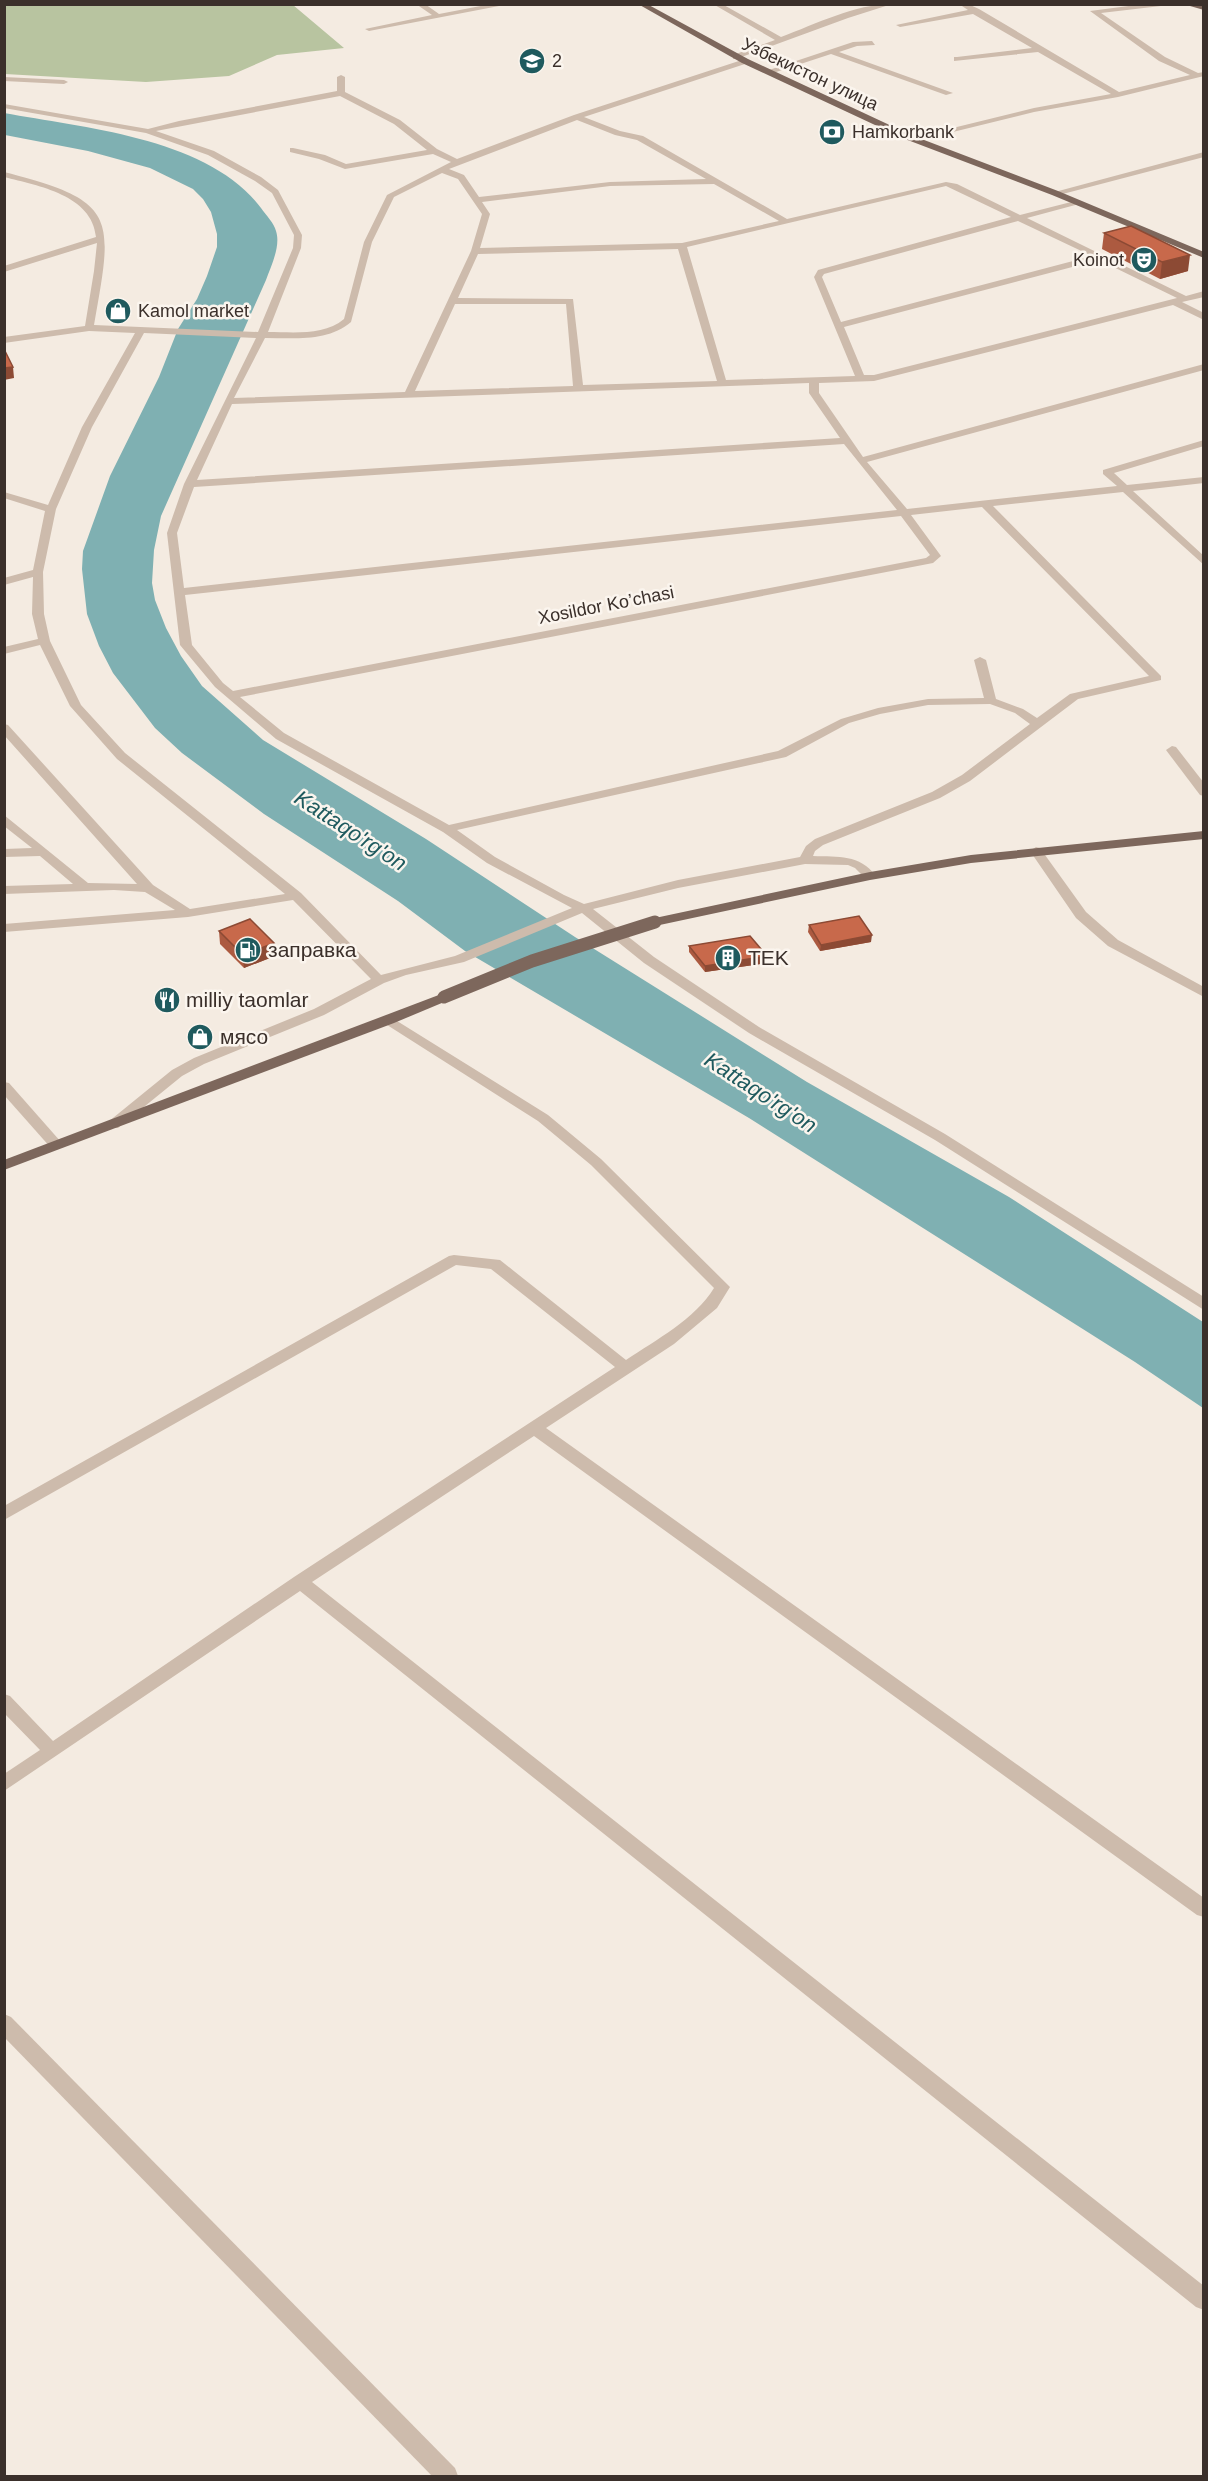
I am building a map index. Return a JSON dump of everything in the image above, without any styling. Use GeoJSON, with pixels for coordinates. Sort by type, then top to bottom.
{"type":"FeatureCollection","features":[{"type":"Feature","properties":{"kind":"main road","name":"Узбекистон улица"},"geometry":{"type":"LineString","coordinates":[[641,4],[736,57],[915,140],[1055,193],[1203,255]]}},
{"type":"Feature","properties":{"kind":"main road"},"geometry":{"type":"LineString","coordinates":[[1193,4],[1203,8]]}},
{"type":"Feature","properties":{"kind":"main road"},"geometry":{"type":"LineString","coordinates":[[4,1165],[389,1020],[532,961],[655,922],[870,876],[1036,851],[1203,835]]}},
{"type":"Feature","properties":{"kind":"street"},"geometry":{"type":"LineString","coordinates":[[419,4],[439,16]]}},
{"type":"Feature","properties":{"kind":"street"},"geometry":{"type":"LineString","coordinates":[[369,29],[495,6],[493,4]]}},
{"type":"Feature","properties":{"kind":"street"},"geometry":{"type":"LineString","coordinates":[[716,4],[759,30],[783,41]]}},
{"type":"Feature","properties":{"kind":"street"},"geometry":{"type":"LineString","coordinates":[[736,57],[845,16],[889,4]]}},
{"type":"Feature","properties":{"kind":"street"},"geometry":{"type":"LineString","coordinates":[[962,4],[1118,95]]}},
{"type":"Feature","properties":{"kind":"street"},"geometry":{"type":"LineString","coordinates":[[1175,4],[1094,11],[1162,59],[1201,75]]}},
{"type":"Feature","properties":{"kind":"street"},"geometry":{"type":"LineString","coordinates":[[900,25],[976,11]]}},
{"type":"Feature","properties":{"kind":"street"},"geometry":{"type":"LineString","coordinates":[[767,72],[855,44],[872,43]]}},
{"type":"Feature","properties":{"kind":"street"},"geometry":{"type":"LineString","coordinates":[[957,59],[1041,49]]}},
{"type":"Feature","properties":{"kind":"street"},"geometry":{"type":"LineString","coordinates":[[832,52],[949,93]]}},
{"type":"Feature","properties":{"kind":"street"},"geometry":{"type":"LineString","coordinates":[[4,340],[89,328],[303,335],[340,327],[348,320],[368,242],[391,195],[457,162],[577,117],[745,61]]}},
{"type":"Feature","properties":{"kind":"street"},"geometry":{"type":"LineString","coordinates":[[915,140],[1034,110],[1118,95],[1201,75]]}},
{"type":"Feature","properties":{"kind":"street"},"geometry":{"type":"LineString","coordinates":[[341,77],[341,93]]}},
{"type":"Feature","properties":{"kind":"street"},"geometry":{"type":"LineString","coordinates":[[4,79],[64,82]]}},
{"type":"Feature","properties":{"kind":"street"},"geometry":{"type":"LineString","coordinates":[[148,130],[341,93],[397,122],[434,151],[457,162]]}},
{"type":"Feature","properties":{"kind":"street"},"geometry":{"type":"LineString","coordinates":[[4,106],[148,130],[211,153],[258,179],[275,192],[298,235],[297,248],[262,335],[189,484],[172,533],[186,645],[219,685],[280,736],[447,829],[491,860],[559,898],[583,908],[649,960],[753,1030],[940,1137],[1203,1305]]}},
{"type":"Feature","properties":{"kind":"street"},"geometry":{"type":"LineString","coordinates":[[577,117],[618,133],[640,138],[784,220]]}},
{"type":"Feature","properties":{"kind":"street"},"geometry":{"type":"LineString","coordinates":[[293,150],[322,157],[345,167],[434,151]]}},
{"type":"Feature","properties":{"kind":"street"},"geometry":{"type":"LineString","coordinates":[[1055,193],[1203,154]]}},
{"type":"Feature","properties":{"kind":"street"},"geometry":{"type":"LineString","coordinates":[[409,394],[475,251],[486,214],[461,177],[443,170]]}},
{"type":"Feature","properties":{"kind":"street"},"geometry":{"type":"LineString","coordinates":[[4,174],[48,187],[80,202],[96,218],[102,247],[89,328]]}},
{"type":"Feature","properties":{"kind":"street"},"geometry":{"type":"LineString","coordinates":[[476,200],[610,184],[717,181]]}},
{"type":"Feature","properties":{"kind":"street"},"geometry":{"type":"LineString","coordinates":[[475,251],[682,246],[784,220],[946,184],[1184,298]]}},
{"type":"Feature","properties":{"kind":"street"},"geometry":{"type":"LineString","coordinates":[[861,379],[818,277],[821,272],[1021,219],[1076,202]]}},
{"type":"Feature","properties":{"kind":"street"},"geometry":{"type":"LineString","coordinates":[[4,268],[100,239]]}},
{"type":"Feature","properties":{"kind":"street"},"geometry":{"type":"LineString","coordinates":[[682,246],[722,383]]}},
{"type":"Feature","properties":{"kind":"street"},"geometry":{"type":"LineString","coordinates":[[839,326],[1100,257]]}},
{"type":"Feature","properties":{"kind":"street"},"geometry":{"type":"LineString","coordinates":[[228,401],[874,378],[1203,294]]}},
{"type":"Feature","properties":{"kind":"street"},"geometry":{"type":"LineString","coordinates":[[453,301],[570,301],[578,388]]}},
{"type":"Feature","properties":{"kind":"street"},"geometry":{"type":"LineString","coordinates":[[1173,301],[1203,317]]}},
{"type":"Feature","properties":{"kind":"street"},"geometry":{"type":"LineString","coordinates":[[141,330],[87,427],[51,509],[38,572],[38,614],[44,640],[76,706],[121,756],[296,896],[379,980]]}},
{"type":"Feature","properties":{"kind":"street"},"geometry":{"type":"LineString","coordinates":[[861,461],[1203,367]]}},
{"type":"Feature","properties":{"kind":"street"},"geometry":{"type":"LineString","coordinates":[[814,380],[814,393],[861,461],[905,514]]}},
{"type":"Feature","properties":{"kind":"street"},"geometry":{"type":"LineString","coordinates":[[189,484],[847,441]]}},
{"type":"Feature","properties":{"kind":"street"},"geometry":{"type":"LineString","coordinates":[[1203,443],[1107,472],[1203,562]]}},
{"type":"Feature","properties":{"kind":"street"},"geometry":{"type":"LineString","coordinates":[[179,592],[1203,480]]}},
{"type":"Feature","properties":{"kind":"street"},"geometry":{"type":"LineString","coordinates":[[4,495],[51,509]]}},
{"type":"Feature","properties":{"kind":"street"},"geometry":{"type":"LineString","coordinates":[[805,860],[810,849],[819,842],[936,795],[966,778],[1074,696],[1157,678],[986,505]]}},
{"type":"Feature","properties":{"kind":"street","name":"Xosildor Ko’chasi"},"geometry":{"type":"LineString","coordinates":[[231,695],[929,561],[936,556],[905,514]]}},
{"type":"Feature","properties":{"kind":"street"},"geometry":{"type":"LineString","coordinates":[[4,582],[38,572]]}},
{"type":"Feature","properties":{"kind":"street"},"geometry":{"type":"LineString","coordinates":[[4,651],[44,640]]}},
{"type":"Feature","properties":{"kind":"street"},"geometry":{"type":"LineString","coordinates":[[980,660],[991,701]]}},
{"type":"Feature","properties":{"kind":"street"},"geometry":{"type":"LineString","coordinates":[[447,829],[782,753],[845,721],[878,711],[928,702],[991,701],[1019,711],[1037,723]]}},
{"type":"Feature","properties":{"kind":"street"},"geometry":{"type":"LineString","coordinates":[[4,727],[148,888],[188,913]]}},
{"type":"Feature","properties":{"kind":"street"},"geometry":{"type":"LineString","coordinates":[[1172,750],[1203,792]]}},
{"type":"Feature","properties":{"kind":"street"},"geometry":{"type":"LineString","coordinates":[[4,819],[85,887]]}},
{"type":"Feature","properties":{"kind":"street"},"geometry":{"type":"LineString","coordinates":[[1036,851],[1081,915],[1113,943],[1203,993]]}},
{"type":"Feature","properties":{"kind":"street"},"geometry":{"type":"LineString","coordinates":[[4,853],[41,852]]}},
{"type":"Feature","properties":{"kind":"street"},"geometry":{"type":"LineString","coordinates":[[113,1125],[177,1073],[200,1061],[319,1012],[379,980],[402,972],[459,959],[583,908],[678,884],[805,860],[850,861],[859,865],[870,876]]}},
{"type":"Feature","properties":{"kind":"street"},"geometry":{"type":"LineString","coordinates":[[4,890],[85,887],[148,888]]}},
{"type":"Feature","properties":{"kind":"street"},"geometry":{"type":"LineString","coordinates":[[4,928],[188,913],[296,896]]}},
{"type":"Feature","properties":{"kind":"street"},"geometry":{"type":"LineString","coordinates":[[4,1784],[300,1582],[532,1427],[668,1340],[712,1304],[722,1287],[596,1162],[543,1118],[389,1020]]}},
{"type":"Feature","properties":{"kind":"street"},"geometry":{"type":"LineString","coordinates":[[4,1086],[56,1145]]}},
{"type":"Feature","properties":{"kind":"street"},"geometry":{"type":"LineString","coordinates":[[4,1514],[454,1260],[495,1264],[626,1367]]}},
{"type":"Feature","properties":{"kind":"street"},"geometry":{"type":"LineString","coordinates":[[532,1427],[1203,1909]]}},
{"type":"Feature","properties":{"kind":"street"},"geometry":{"type":"LineString","coordinates":[[300,1582],[1203,2301]]}},
{"type":"Feature","properties":{"kind":"street"},"geometry":{"type":"LineString","coordinates":[[4,1701],[52,1751]]}},
{"type":"Feature","properties":{"kind":"street"},"geometry":{"type":"LineString","coordinates":[[4,2023],[447,2476]]}},
{"type":"Feature","properties":{"kind":"green space"},"geometry":{"type":"Polygon","coordinates":[[[21,4],[293,5],[344,48],[277,55],[229,76],[146,82],[5,74],[5,6],[21,4]]]}},
{"type":"Feature","properties":{"kind":"water","name":"Kattaqo'rg'on"},"geometry":{"type":"Polygon","coordinates":[[[4,113],[107,131],[178,151],[210,166],[238,184],[261,208],[275,228],[277,243],[275,256],[266,280],[161,516],[154,550],[152,583],[155,600],[166,628],[181,656],[202,686],[263,740],[426,839],[575,937],[807,1082],[1009,1197],[1203,1322],[1203,1408],[1135,1362],[749,1118],[465,951],[398,901],[264,814],[182,753],[155,728],[113,673],[99,646],[87,614],[82,569],[83,551],[110,476],[159,377],[178,329],[197,299],[207,276],[217,247],[217,234],[211,212],[193,189],[150,168],[88,151],[5,135],[4,113]]]}},
{"type":"Feature","properties":{"kind":"building"},"geometry":{"type":"Polygon","coordinates":[[[1131,226],[1190,255],[1162,262],[1104,233],[1131,226]]]}},
{"type":"Feature","properties":{"kind":"building"},"geometry":{"type":"Polygon","coordinates":[[[4,349],[13,367],[4,368],[4,349]]]}},
{"type":"Feature","properties":{"kind":"building","name":"TEK"},"geometry":{"type":"Polygon","coordinates":[[[859,916],[872,935],[821,945],[809,925],[859,916]]]}},
{"type":"Feature","properties":{"kind":"building"},"geometry":{"type":"Polygon","coordinates":[[[250,919],[274,943],[243,955],[219,931],[250,919]]]}},
{"type":"Feature","properties":{"kind":"building","name":"TEK"},"geometry":{"type":"Polygon","coordinates":[[[750,936],[767,956],[705,966],[689,946],[750,936]]]}},
{"type":"Feature","properties":{"kind":"place","name":"2"},"geometry":{"type":"Point","coordinates":[532,61]}},
{"type":"Feature","properties":{"kind":"place","name":"Hamkorbank"},"geometry":{"type":"Point","coordinates":[832,132]}},
{"type":"Feature","properties":{"kind":"place","name":"Koinot"},"geometry":{"type":"Point","coordinates":[1144,260]}},
{"type":"Feature","properties":{"kind":"place","name":"Kamol market"},"geometry":{"type":"Point","coordinates":[118,311]}},
{"type":"Feature","properties":{"kind":"place","name":"заправка"},"geometry":{"type":"Point","coordinates":[248,950]}},
{"type":"Feature","properties":{"kind":"place","name":"TEK"},"geometry":{"type":"Point","coordinates":[728,958]}},
{"type":"Feature","properties":{"kind":"place","name":"milliy taomlar"},"geometry":{"type":"Point","coordinates":[167,1000]}},
{"type":"Feature","properties":{"kind":"place","name":"мясо"},"geometry":{"type":"Point","coordinates":[200,1037]}}]}
